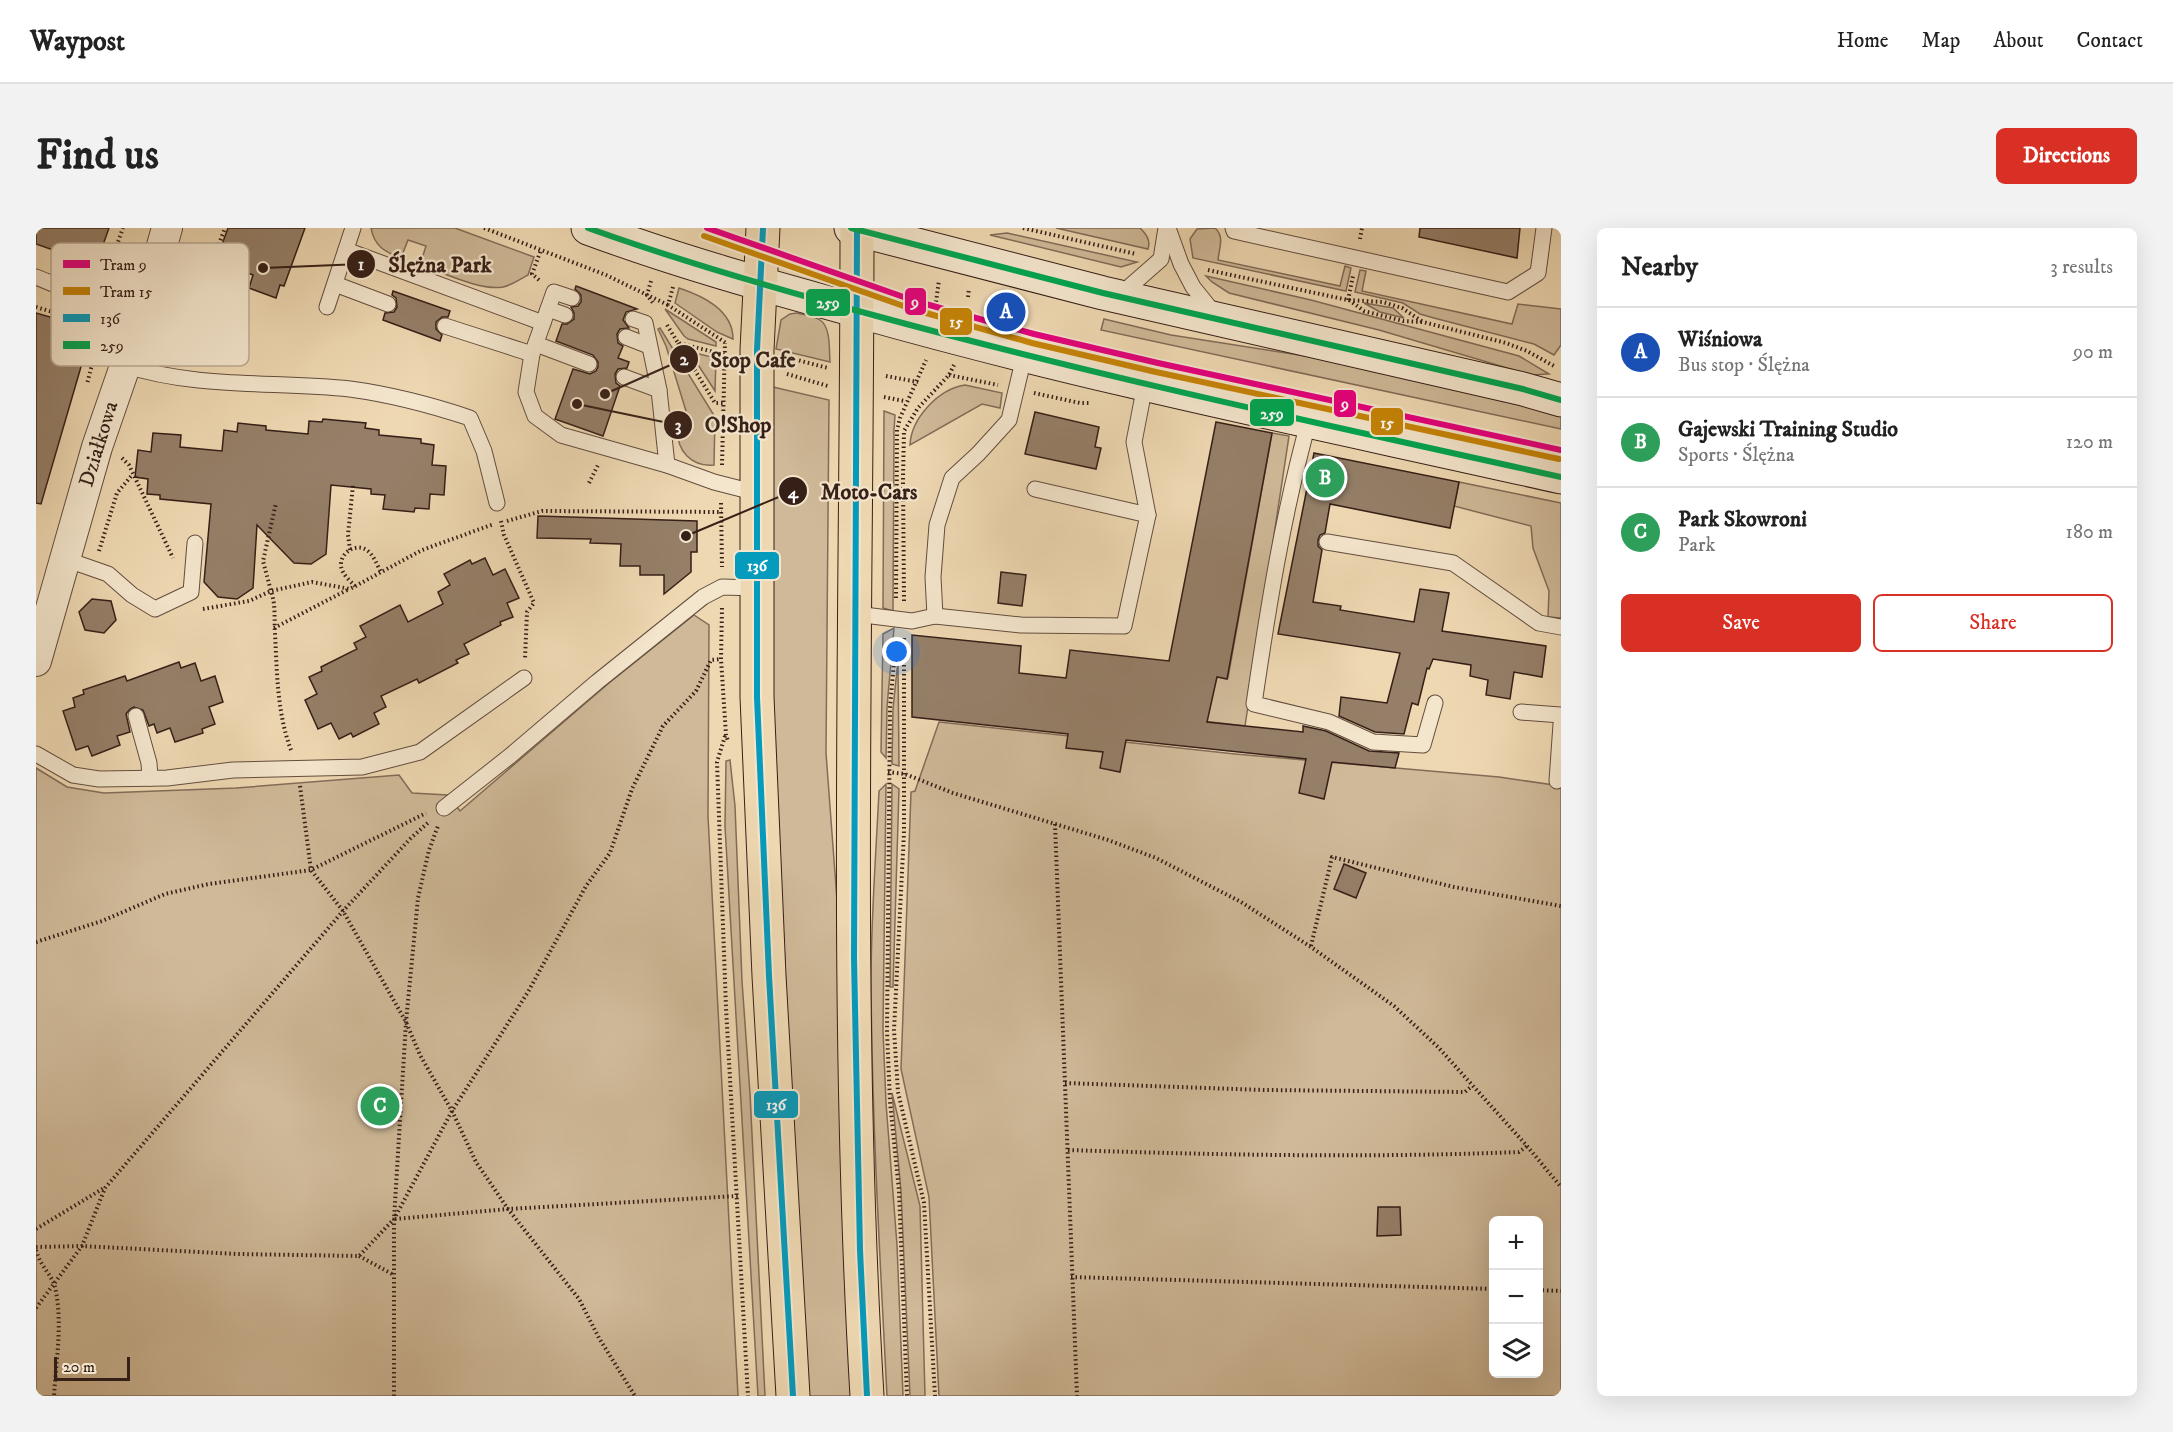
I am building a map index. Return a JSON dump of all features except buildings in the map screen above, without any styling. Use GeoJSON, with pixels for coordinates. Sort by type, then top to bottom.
{"type":"FeatureCollection","features":[{"type":"Feature","properties":{"kind":"main road"},"geometry":{"type":"LineString","coordinates":[[588,228],[760,285],[1024,357],[1145,386],[1309,420],[1561,477]]}},
{"type":"Feature","properties":{"kind":"main road"},"geometry":{"type":"LineString","coordinates":[[763,228],[757,351],[757,697],[768,952],[793,1396]]}},
{"type":"Feature","properties":{"kind":"main road"},"geometry":{"type":"LineString","coordinates":[[867,1396],[856,1153],[853,894],[857,311],[855,229],[1119,296],[1512,387],[1557,388]]}},
{"type":"Feature","properties":{"kind":"street","name":"Działkowa"},"geometry":{"type":"LineString","coordinates":[[163,243],[167,228]]}},
{"type":"Feature","properties":{"kind":"street","name":"Działkowa"},"geometry":{"type":"LineString","coordinates":[[36,662],[74,563],[97,447],[124,366]]}},
{"type":"Feature","properties":{"kind":"lane"},"geometry":{"type":"LineString","coordinates":[[327,307],[353,228]]}},
{"type":"Feature","properties":{"kind":"lane"},"geometry":{"type":"LineString","coordinates":[[1167,228],[1193,287],[1220,320]]}},
{"type":"Feature","properties":{"kind":"lane"},"geometry":{"type":"LineString","coordinates":[[1119,296],[1161,259],[1167,228]]}},
{"type":"Feature","properties":{"kind":"lane"},"geometry":{"type":"LineString","coordinates":[[1233,228],[1234,231],[1508,292],[1538,273],[1544,228]]}},
{"type":"Feature","properties":{"kind":"lane"},"geometry":{"type":"LineString","coordinates":[[346,250],[546,316],[566,315]]}},
{"type":"Feature","properties":{"kind":"lane"},"geometry":{"type":"LineString","coordinates":[[36,278],[51,284]]}},
{"type":"Feature","properties":{"kind":"lane"},"geometry":{"type":"LineString","coordinates":[[335,284],[388,304]]}},
{"type":"Feature","properties":{"kind":"lane"},"geometry":{"type":"LineString","coordinates":[[572,298],[554,292],[534,349],[526,392],[535,416],[561,435],[757,493]]}},
{"type":"Feature","properties":{"kind":"lane"},"geometry":{"type":"LineString","coordinates":[[633,319],[645,323],[659,390],[667,465]]}},
{"type":"Feature","properties":{"kind":"lane"},"geometry":{"type":"LineString","coordinates":[[445,326],[589,364]]}},
{"type":"Feature","properties":{"kind":"lane"},"geometry":{"type":"LineString","coordinates":[[626,337],[650,346]]}},
{"type":"Feature","properties":{"kind":"lane"},"geometry":{"type":"LineString","coordinates":[[935,616],[933,577],[937,525],[952,478],[978,454],[1008,420],[1024,357]]}},
{"type":"Feature","properties":{"kind":"lane"},"geometry":{"type":"LineString","coordinates":[[127,366],[148,373],[222,383],[351,390],[436,407],[470,418],[484,451],[497,503]]}},
{"type":"Feature","properties":{"kind":"lane"},"geometry":{"type":"LineString","coordinates":[[624,377],[659,390]]}},
{"type":"Feature","properties":{"kind":"lane"},"geometry":{"type":"LineString","coordinates":[[856,614],[912,621],[935,616],[1021,625],[1124,626],[1148,515],[1134,442],[1145,386]]}},
{"type":"Feature","properties":{"kind":"lane"},"geometry":{"type":"LineString","coordinates":[[1309,420],[1290,488],[1275,565],[1254,704],[1329,722],[1373,742],[1423,745],[1435,703]]}},
{"type":"Feature","properties":{"kind":"lane"},"geometry":{"type":"LineString","coordinates":[[1035,489],[1148,515]]}},
{"type":"Feature","properties":{"kind":"lane"},"geometry":{"type":"LineString","coordinates":[[1327,542],[1453,563],[1539,623],[1561,627]]}},
{"type":"Feature","properties":{"kind":"lane"},"geometry":{"type":"LineString","coordinates":[[74,563],[108,574],[132,595],[155,609],[191,592],[195,543]]}},
{"type":"Feature","properties":{"kind":"lane"},"geometry":{"type":"LineString","coordinates":[[444,808],[704,597],[722,587],[757,588]]}},
{"type":"Feature","properties":{"kind":"lane"},"geometry":{"type":"LineString","coordinates":[[36,754],[73,775],[99,779],[150,778],[234,770],[362,767],[420,752],[524,678]]}},
{"type":"Feature","properties":{"kind":"lane"},"geometry":{"type":"LineString","coordinates":[[1521,712],[1561,715]]}},
{"type":"Feature","properties":{"kind":"lane"},"geometry":{"type":"LineString","coordinates":[[136,716],[149,763],[150,778]]}},
{"type":"Feature","properties":{"kind":"lane"},"geometry":{"type":"LineString","coordinates":[[1557,781],[1561,724]]}},
{"type":"Feature","properties":{"kind":"path"},"geometry":{"type":"LineString","coordinates":[[484,228],[606,275],[668,305],[725,343],[722,462]]}},
{"type":"Feature","properties":{"kind":"path"},"geometry":{"type":"LineString","coordinates":[[541,250],[532,274],[554,292]]}},
{"type":"Feature","properties":{"kind":"path"},"geometry":{"type":"LineString","coordinates":[[935,310],[940,276]]}},
{"type":"Feature","properties":{"kind":"path"},"geometry":{"type":"LineString","coordinates":[[647,295],[653,277]]}},
{"type":"Feature","properties":{"kind":"path"},"geometry":{"type":"LineString","coordinates":[[668,305],[674,284]]}},
{"type":"Feature","properties":{"kind":"path"},"geometry":{"type":"LineString","coordinates":[[647,295],[659,311]]}},
{"type":"Feature","properties":{"kind":"path"},"geometry":{"type":"LineString","coordinates":[[1423,322],[1402,308],[1383,302],[1348,300],[1364,311],[1403,321],[1423,322],[1506,343],[1527,351],[1557,388]]}},
{"type":"Feature","properties":{"kind":"path"},"geometry":{"type":"LineString","coordinates":[[36,307],[51,312]]}},
{"type":"Feature","properties":{"kind":"path"},"geometry":{"type":"LineString","coordinates":[[664,319],[715,403],[724,403]]}},
{"type":"Feature","properties":{"kind":"path"},"geometry":{"type":"LineString","coordinates":[[678,343],[725,355]]}},
{"type":"Feature","properties":{"kind":"path"},"geometry":{"type":"LineString","coordinates":[[783,357],[832,369]]}},
{"type":"Feature","properties":{"kind":"path"},"geometry":{"type":"LineString","coordinates":[[896,600],[897,430],[900,418],[927,360]]}},
{"type":"Feature","properties":{"kind":"path"},"geometry":{"type":"LineString","coordinates":[[904,602],[904,430],[918,408],[949,375],[954,364]]}},
{"type":"Feature","properties":{"kind":"path"},"geometry":{"type":"LineString","coordinates":[[86,387],[92,366]]}},
{"type":"Feature","properties":{"kind":"path"},"geometry":{"type":"LineString","coordinates":[[784,374],[832,387]]}},
{"type":"Feature","properties":{"kind":"path"},"geometry":{"type":"LineString","coordinates":[[893,377],[918,382]]}},
{"type":"Feature","properties":{"kind":"path"},"geometry":{"type":"LineString","coordinates":[[882,396],[904,401]]}},
{"type":"Feature","properties":{"kind":"path"},"geometry":{"type":"LineString","coordinates":[[910,403],[918,408]]}},
{"type":"Feature","properties":{"kind":"path"},"geometry":{"type":"LineString","coordinates":[[74,563],[92,561],[101,549],[117,493],[133,474]]}},
{"type":"Feature","properties":{"kind":"path"},"geometry":{"type":"LineString","coordinates":[[350,550],[348,535],[353,485]]}},
{"type":"Feature","properties":{"kind":"path"},"geometry":{"type":"LineString","coordinates":[[721,502],[721,658],[726,735],[717,762],[726,1008],[748,1396]]}},
{"type":"Feature","properties":{"kind":"path"},"geometry":{"type":"LineString","coordinates":[[276,503],[263,561],[276,603],[274,628],[278,695],[298,769],[311,870],[343,911],[406,1022],[420,1055],[452,1111],[476,1162],[508,1209],[579,1299],[599,1338],[635,1396]]}},
{"type":"Feature","properties":{"kind":"path"},"geometry":{"type":"LineString","coordinates":[[497,503],[504,535],[534,603],[527,612],[524,678]]}},
{"type":"Feature","properties":{"kind":"path"},"geometry":{"type":"LineString","coordinates":[[274,628],[422,550],[482,528],[542,511],[722,512]]}},
{"type":"Feature","properties":{"kind":"path"},"geometry":{"type":"LineString","coordinates":[[352,587],[341,566],[345,554],[350,550],[362,548],[368,551],[381,572]]}},
{"type":"Feature","properties":{"kind":"path"},"geometry":{"type":"LineString","coordinates":[[271,591],[312,582],[352,587]]}},
{"type":"Feature","properties":{"kind":"path"},"geometry":{"type":"LineString","coordinates":[[896,628],[890,708],[887,1031],[890,1102],[899,1191],[907,1396]]}},
{"type":"Feature","properties":{"kind":"path"},"geometry":{"type":"LineString","coordinates":[[904,629],[904,843],[894,1030],[898,1092],[924,1203],[935,1396]]}},
{"type":"Feature","properties":{"kind":"path"},"geometry":{"type":"LineString","coordinates":[[359,1256],[394,1219],[452,1111],[528,992],[586,886],[610,853],[632,789],[663,726],[696,691],[711,660],[721,658]]}},
{"type":"Feature","properties":{"kind":"path"},"geometry":{"type":"LineString","coordinates":[[854,769],[904,774],[953,793],[1156,858],[1241,902],[1311,947],[1394,1006],[1438,1047],[1561,1187]]}},
{"type":"Feature","properties":{"kind":"path"},"geometry":{"type":"LineString","coordinates":[[36,942],[102,921],[165,894],[209,884],[311,870],[422,814],[444,808]]}},
{"type":"Feature","properties":{"kind":"path"},"geometry":{"type":"LineString","coordinates":[[36,1229],[105,1188],[343,911],[410,839],[444,808]]}},
{"type":"Feature","properties":{"kind":"path"},"geometry":{"type":"LineString","coordinates":[[393,1396],[394,1219],[406,1022],[418,898],[429,850],[444,808]]}},
{"type":"Feature","properties":{"kind":"path"},"geometry":{"type":"LineString","coordinates":[[1055,824],[1077,1396]]}},
{"type":"Feature","properties":{"kind":"path"},"geometry":{"type":"LineString","coordinates":[[1311,947],[1332,857],[1454,887],[1561,906]]}},
{"type":"Feature","properties":{"kind":"path"},"geometry":{"type":"LineString","coordinates":[[1065,1083],[1264,1090],[1465,1092],[1472,1086]]}},
{"type":"Feature","properties":{"kind":"path"},"geometry":{"type":"LineString","coordinates":[[1068,1150],[1239,1155],[1450,1155],[1519,1152],[1527,1146]]}},
{"type":"Feature","properties":{"kind":"path"},"geometry":{"type":"LineString","coordinates":[[36,1308],[82,1246],[105,1188]]}},
{"type":"Feature","properties":{"kind":"path"},"geometry":{"type":"LineString","coordinates":[[394,1219],[508,1209],[738,1196]]}},
{"type":"Feature","properties":{"kind":"path"},"geometry":{"type":"LineString","coordinates":[[54,1396],[58,1321],[55,1285],[39,1262],[36,1249],[82,1246],[237,1254],[359,1256],[394,1275]]}},
{"type":"Feature","properties":{"kind":"path"},"geometry":{"type":"LineString","coordinates":[[1071,1277],[1489,1289]]}},
{"type":"Feature","properties":{"kind":"path"},"geometry":{"type":"LineString","coordinates":[[1543,1290],[1561,1291]]}},
{"type":"Feature","properties":{"kind":"shaded area"},"geometry":{"type":"Polygon","coordinates":[[[371,228],[455,228],[534,257],[528,275],[503,287],[483,286],[420,265],[426,246],[408,240],[401,258],[390,253],[381,248],[371,228]]]}},
{"type":"Feature","properties":{"kind":"shaded area"},"geometry":{"type":"Polygon","coordinates":[[[1056,228],[1140,228],[1147,237],[1149,246],[1148,249],[1056,228]]]}},
{"type":"Feature","properties":{"kind":"shaded area"},"geometry":{"type":"Polygon","coordinates":[[[1215,228],[1221,239],[1218,260],[1340,286],[1345,266],[1351,268],[1346,291],[1193,258],[1190,239],[1197,229],[1215,228]]]}},
{"type":"Feature","properties":{"kind":"shaded area"},"geometry":{"type":"Polygon","coordinates":[[[1007,233],[1137,262],[1121,267],[990,235],[1007,233]]]}},
{"type":"Feature","properties":{"kind":"shaded area"},"geometry":{"type":"Polygon","coordinates":[[[1360,270],[1366,271],[1362,291],[1512,324],[1518,304],[1561,309],[1561,345],[1554,355],[1534,344],[1420,314],[1403,303],[1355,292],[1360,270]]]}},
{"type":"Feature","properties":{"kind":"shaded area"},"geometry":{"type":"Polygon","coordinates":[[[1206,276],[1311,300],[1519,356],[1549,374],[1531,375],[1379,330],[1229,293],[1206,276]]]}},
{"type":"Feature","properties":{"kind":"shaded area"},"geometry":{"type":"Polygon","coordinates":[[[679,288],[707,300],[722,312],[732,329],[733,339],[717,332],[675,303],[679,288]]]}},
{"type":"Feature","properties":{"kind":"shaded area"},"geometry":{"type":"Polygon","coordinates":[[[1364,303],[1393,308],[1404,318],[1380,312],[1364,303]]]}},
{"type":"Feature","properties":{"kind":"shaded area"},"geometry":{"type":"Polygon","coordinates":[[[665,309],[716,342],[716,346],[688,339],[665,309]]]}},
{"type":"Feature","properties":{"kind":"shaded area"},"geometry":{"type":"Polygon","coordinates":[[[797,313],[824,323],[829,339],[830,362],[776,349],[781,320],[790,314],[797,313]]]}},
{"type":"Feature","properties":{"kind":"shaded area"},"geometry":{"type":"Polygon","coordinates":[[[1104,319],[1171,335],[1312,357],[1561,414],[1561,429],[1101,330],[1104,319]]]}},
{"type":"Feature","properties":{"kind":"shaded area"},"geometry":{"type":"Polygon","coordinates":[[[660,328],[715,417],[714,465],[692,460],[680,444],[678,429],[686,411],[666,346],[658,329],[660,328]]]}},
{"type":"Feature","properties":{"kind":"shaded area"},"geometry":{"type":"Polygon","coordinates":[[[695,353],[716,358],[715,391],[693,357],[695,353]]]}},
{"type":"Feature","properties":{"kind":"shaded area"},"geometry":{"type":"Polygon","coordinates":[[[1140,368],[1561,454],[1561,461],[1140,368]]]}},
{"type":"Feature","properties":{"kind":"shaded area"},"geometry":{"type":"Polygon","coordinates":[[[965,385],[1002,393],[1000,408],[982,404],[910,445],[915,425],[928,407],[945,392],[965,385]]]}},
{"type":"Feature","properties":{"kind":"shaded area"},"geometry":{"type":"Polygon","coordinates":[[[773,387],[829,400],[826,753],[837,900],[841,1156],[851,1396],[806,1396],[773,720],[773,387]]]}},
{"type":"Feature","properties":{"kind":"shaded area"},"geometry":{"type":"Polygon","coordinates":[[[884,411],[895,415],[893,611],[883,608],[884,411]]]}},
{"type":"Feature","properties":{"kind":"shaded area"},"geometry":{"type":"Polygon","coordinates":[[[1272,433],[1289,436],[1245,726],[1203,721],[1208,675],[1228,678],[1272,433]]]}},
{"type":"Feature","properties":{"kind":"shaded area"},"geometry":{"type":"Polygon","coordinates":[[[1459,482],[1561,503],[1561,618],[1548,617],[1549,591],[1533,548],[1531,526],[1454,506],[1459,482]]]}},
{"type":"Feature","properties":{"kind":"shaded area"},"geometry":{"type":"Polygon","coordinates":[[[694,615],[709,625],[708,816],[738,1396],[36,1396],[36,768],[67,787],[104,793],[236,788],[399,775],[412,793],[448,795],[460,811],[609,683],[694,615]]]}},
{"type":"Feature","properties":{"kind":"shaded area"},"geometry":{"type":"Polygon","coordinates":[[[894,628],[887,707],[886,758],[881,752],[883,634],[894,628]]]}},
{"type":"Feature","properties":{"kind":"shaded area"},"geometry":{"type":"Polygon","coordinates":[[[898,660],[899,766],[892,764],[893,709],[898,660]]]}},
{"type":"Feature","properties":{"kind":"shaded area"},"geometry":{"type":"Polygon","coordinates":[[[939,722],[1235,754],[1499,777],[1561,786],[1561,1396],[939,1396],[929,1197],[901,1069],[911,792],[915,791],[939,722]]]}},
{"type":"Feature","properties":{"kind":"shaded area"},"geometry":{"type":"Polygon","coordinates":[[[730,760],[735,806],[742,981],[765,1396],[758,1396],[725,826],[726,761],[730,760]]]}},
{"type":"Feature","properties":{"kind":"shaded area"},"geometry":{"type":"Polygon","coordinates":[[[886,784],[883,1030],[897,1245],[903,1396],[887,1396],[873,1086],[871,982],[873,910],[879,791],[886,784]]]}},
{"type":"Feature","properties":{"kind":"shaded area"},"geometry":{"type":"Polygon","coordinates":[[[892,784],[899,789],[893,987],[890,987],[892,784]]]}},
{"type":"Feature","properties":{"kind":"shaded area"},"geometry":{"type":"Polygon","coordinates":[[[892,1093],[920,1206],[925,1396],[910,1396],[901,1191],[892,1093]]]}},
{"type":"Feature","properties":{"kind":"tram line","name":"9"},"geometry":{"type":"LineString","coordinates":[[707,228],[915,301],[1034,334],[1561,450]]}},
{"type":"Feature","properties":{"kind":"tram line","name":"15"},"geometry":{"type":"LineString","coordinates":[[704,236],[912,309],[1032,343],[1559,459]]}},
{"type":"Feature","properties":{"kind":"transit line","name":"259"},"geometry":{"type":"LineString","coordinates":[[588,228],[730,274],[958,338],[1216,400],[1561,477]]}},
{"type":"Feature","properties":{"kind":"transit line","name":"136"},"geometry":{"type":"LineString","coordinates":[[763,228],[757,350],[757,697],[769,976],[793,1396]]}},
{"type":"Feature","properties":{"kind":"transit line","name":"259"},"geometry":{"type":"LineString","coordinates":[[851,228],[1103,293],[1523,389],[1561,400]]}},
{"type":"Feature","properties":{"kind":"transit line","name":"136"},"geometry":{"type":"LineString","coordinates":[[857,228],[854,958],[860,1250],[867,1396]]}},
{"type":"Feature","properties":{"kind":"place","name":"Ślężna Park"},"geometry":{"type":"Point","coordinates":[263,268]}},
{"type":"Feature","properties":{"kind":"place","name":"Wiśniowa"},"geometry":{"type":"Point","coordinates":[1006,312]}},
{"type":"Feature","properties":{"kind":"place","name":"Stop Cafe"},"geometry":{"type":"Point","coordinates":[605,394]}},
{"type":"Feature","properties":{"kind":"place","name":"O!Shop"},"geometry":{"type":"Point","coordinates":[577,404]}},
{"type":"Feature","properties":{"kind":"place","name":"Gajewski Training Studio"},"geometry":{"type":"Point","coordinates":[1325,478]}},
{"type":"Feature","properties":{"kind":"place","name":"Moto-Cars"},"geometry":{"type":"Point","coordinates":[686,536]}},
{"type":"Feature","properties":{"kind":"place","name":"Park Skowroni"},"geometry":{"type":"Point","coordinates":[380,1106]}}]}
